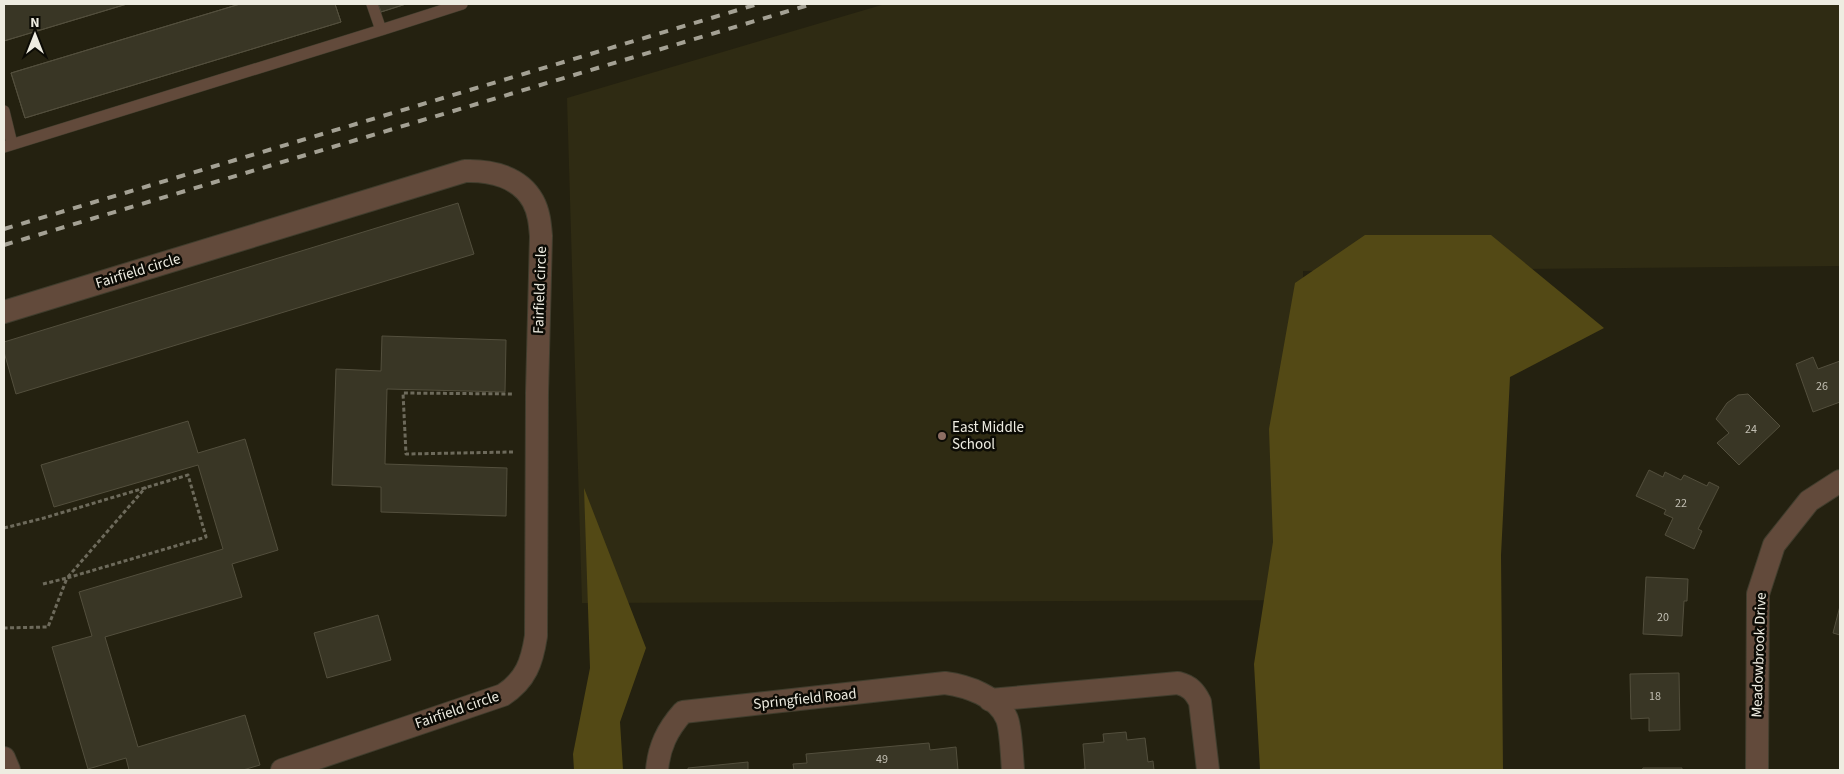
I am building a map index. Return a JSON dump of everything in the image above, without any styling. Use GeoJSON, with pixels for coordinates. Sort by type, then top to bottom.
{"type":"FeatureCollection","features":[{"type":"Feature","properties":{"kind":"street","name":"Fairfield circle"},"geometry":{"type":"LineString","coordinates":[[4,312],[465,171],[493,173],[510,179],[523,188],[533,201],[539,217],[541,236],[537,393],[536,636],[532,657],[524,675],[515,687],[503,696],[282,770]]}},
{"type":"Feature","properties":{"kind":"street","name":"Meadowbrook Drive"},"geometry":{"type":"LineString","coordinates":[[1757,770],[1758,594],[1774,545],[1809,501],[1840,481]]}},
{"type":"Feature","properties":{"kind":"street","name":"Springfield Road"},"geometry":{"type":"LineString","coordinates":[[657,770],[661,745],[667,731],[683,712],[945,683],[974,690],[999,707],[1008,720],[1013,770]]}},
{"type":"Feature","properties":{"kind":"street"},"geometry":{"type":"LineString","coordinates":[[990,700],[1178,683],[1187,686],[1195,692],[1200,702],[1208,770]]}},
{"type":"Feature","properties":{"kind":"street"},"geometry":{"type":"LineString","coordinates":[[4,758],[9,770]]}},
{"type":"Feature","properties":{"kind":"lane"},"geometry":{"type":"LineString","coordinates":[[372,4],[381,30]]}},
{"type":"Feature","properties":{"kind":"lane"},"geometry":{"type":"LineString","coordinates":[[4,111],[8,146],[462,4]]}},
{"type":"Feature","properties":{"kind":"path"},"geometry":{"type":"LineString","coordinates":[[517,394],[403,393],[406,454],[519,452]]}},
{"type":"Feature","properties":{"kind":"path"},"geometry":{"type":"LineString","coordinates":[[4,528],[188,475],[206,537],[43,584]]}},
{"type":"Feature","properties":{"kind":"path"},"geometry":{"type":"LineString","coordinates":[[4,628],[48,627],[67,578],[147,487]]}},
{"type":"Feature","properties":{"kind":"shaded area","name":"East Middle School"},"geometry":{"type":"Polygon","coordinates":[[[885,4],[1840,4],[1840,266],[1303,271],[1310,600],[582,603],[567,98],[885,4]]]}},
{"type":"Feature","properties":{"kind":"shaded area"},"geometry":{"type":"Polygon","coordinates":[[[1365,235],[1491,235],[1604,328],[1510,377],[1501,555],[1503,770],[1260,770],[1254,664],[1273,542],[1269,429],[1295,283],[1365,235]]]}},
{"type":"Feature","properties":{"kind":"shaded area"},"geometry":{"type":"Polygon","coordinates":[[[584,488],[646,648],[620,722],[623,770],[574,770],[573,754],[590,668],[584,488]]]}},
{"type":"Feature","properties":{"kind":"building"},"geometry":{"type":"Polygon","coordinates":[[[4,4],[127,4],[4,41],[4,4]]]}},
{"type":"Feature","properties":{"kind":"building"},"geometry":{"type":"Polygon","coordinates":[[[4,4],[127,4],[4,41],[4,4]]]}},
{"type":"Feature","properties":{"kind":"building"},"geometry":{"type":"Polygon","coordinates":[[[240,4],[335,4],[341,22],[25,118],[11,73],[240,4]]]}},
{"type":"Feature","properties":{"kind":"building"},"geometry":{"type":"Polygon","coordinates":[[[240,4],[335,4],[341,22],[25,118],[11,73],[240,4]]]}},
{"type":"Feature","properties":{"kind":"building"},"geometry":{"type":"Polygon","coordinates":[[[378,4],[406,4],[381,12],[378,4]]]}},
{"type":"Feature","properties":{"kind":"building"},"geometry":{"type":"Polygon","coordinates":[[[378,4],[406,4],[381,12],[378,4]]]}},
{"type":"Feature","properties":{"kind":"building"},"geometry":{"type":"Polygon","coordinates":[[[458,203],[474,254],[16,394],[4,352],[4,342],[458,203]]]}},
{"type":"Feature","properties":{"kind":"building"},"geometry":{"type":"Polygon","coordinates":[[[382,336],[506,340],[505,392],[387,389],[385,464],[507,468],[506,516],[381,512],[381,487],[332,485],[336,369],[381,371],[382,336]]]}},
{"type":"Feature","properties":{"kind":"building"},"geometry":{"type":"Polygon","coordinates":[[[1813,357],[1818,369],[1840,361],[1840,402],[1813,412],[1796,364],[1813,357]]]}},
{"type":"Feature","properties":{"kind":"building"},"geometry":{"type":"Polygon","coordinates":[[[1748,394],[1780,426],[1739,465],[1717,443],[1729,433],[1716,419],[1727,403],[1738,395],[1748,394]]]}},
{"type":"Feature","properties":{"kind":"building"},"geometry":{"type":"Polygon","coordinates":[[[188,421],[198,453],[245,439],[278,550],[232,564],[242,597],[105,637],[138,747],[245,715],[260,765],[243,770],[129,770],[126,758],[88,769],[52,647],[92,636],[79,592],[223,549],[198,465],[54,507],[41,465],[188,421]]]}},
{"type":"Feature","properties":{"kind":"building"},"geometry":{"type":"Polygon","coordinates":[[[1649,470],[1663,477],[1665,472],[1681,480],[1684,475],[1707,486],[1709,482],[1719,487],[1698,529],[1702,531],[1694,549],[1665,535],[1673,518],[1664,514],[1666,510],[1636,496],[1649,470]]]}},
{"type":"Feature","properties":{"kind":"building"},"geometry":{"type":"Polygon","coordinates":[[[1646,577],[1688,579],[1687,601],[1684,601],[1682,636],[1643,634],[1646,577]]]}},
{"type":"Feature","properties":{"kind":"building"},"geometry":{"type":"Polygon","coordinates":[[[1840,606],[1840,635],[1833,633],[1840,606]]]}},
{"type":"Feature","properties":{"kind":"building"},"geometry":{"type":"Polygon","coordinates":[[[378,615],[391,660],[327,678],[314,633],[378,615]]]}},
{"type":"Feature","properties":{"kind":"building"},"geometry":{"type":"Polygon","coordinates":[[[1679,673],[1680,730],[1649,731],[1649,718],[1631,719],[1630,674],[1679,673]]]}},
{"type":"Feature","properties":{"kind":"building"},"geometry":{"type":"Polygon","coordinates":[[[1126,732],[1127,740],[1145,738],[1148,762],[1153,761],[1154,770],[1077,770],[1085,769],[1083,744],[1104,742],[1103,734],[1126,732]]]}},
{"type":"Feature","properties":{"kind":"building"},"geometry":{"type":"Polygon","coordinates":[[[929,743],[930,750],[956,747],[958,770],[794,770],[793,764],[807,763],[806,754],[929,743]]]}},
{"type":"Feature","properties":{"kind":"building"},"geometry":{"type":"Polygon","coordinates":[[[748,762],[748,770],[688,770],[688,768],[748,762]]]}},
{"type":"Feature","properties":{"kind":"building"},"geometry":{"type":"Polygon","coordinates":[[[1643,768],[1682,768],[1682,770],[1642,770],[1643,768]]]}},
{"type":"Feature","properties":{"kind":"railway"},"geometry":{"type":"LineString","coordinates":[[4,229],[758,4]]}},
{"type":"Feature","properties":{"kind":"railway"},"geometry":{"type":"LineString","coordinates":[[4,245],[812,4]]}},
{"type":"Feature","properties":{"kind":"place","name":"East Middle School"},"geometry":{"type":"Point","coordinates":[942,436]}}]}
